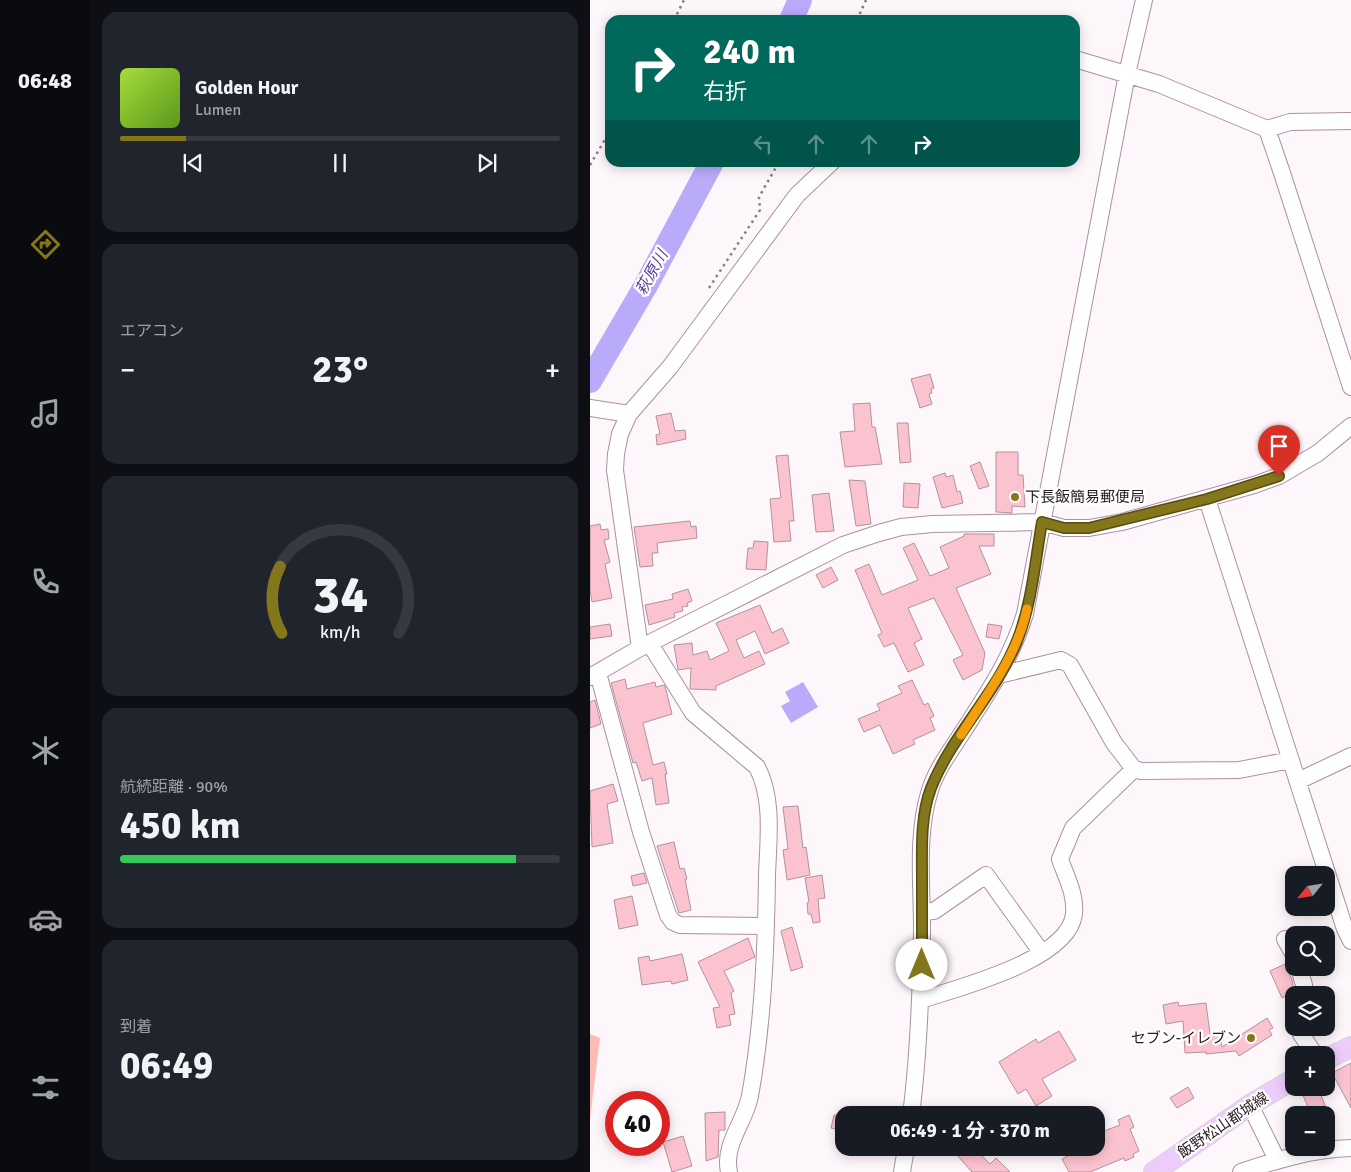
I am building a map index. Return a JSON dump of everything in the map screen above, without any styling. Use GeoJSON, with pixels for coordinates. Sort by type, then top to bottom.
{"type":"FeatureCollection","features":[{"type":"Feature","properties":{"kind":"main road"},"geometry":{"type":"LineString","coordinates":[[1335,1055],[1351,1047]]}},
{"type":"Feature","properties":{"kind":"main road","name":"飯野松山都城線"},"geometry":{"type":"LineString","coordinates":[[1154,1172],[1250,1105],[1285,1084]]}},
{"type":"Feature","properties":{"kind":"street"},"geometry":{"type":"LineString","coordinates":[[912,1106],[918,1060],[921,1000],[922,839],[924,812],[931,789],[942,765],[999,675],[1017,642],[1026,614],[1127,74],[1144,0]]}},
{"type":"Feature","properties":{"kind":"street"},"geometry":{"type":"LineString","coordinates":[[1080,60],[1159,84],[1266,129],[1290,122],[1351,121]]}},
{"type":"Feature","properties":{"kind":"street"},"geometry":{"type":"LineString","coordinates":[[1266,129],[1351,387]]}},
{"type":"Feature","properties":{"kind":"street"},"geometry":{"type":"LineString","coordinates":[[729,1172],[730,1144],[750,1098],[765,976],[768,812],[762,777],[757,767],[693,713],[645,646],[615,470],[616,454],[622,413],[670,367],[796,196],[827,167]]}},
{"type":"Feature","properties":{"kind":"street"},"geometry":{"type":"LineString","coordinates":[[590,408],[622,413]]}},
{"type":"Feature","properties":{"kind":"street"},"geometry":{"type":"LineString","coordinates":[[766,926],[680,925],[673,922],[668,915],[594,675],[645,646],[843,545],[879,533],[901,527],[932,524],[1042,522],[1064,528],[1089,528],[1207,499],[1279,476],[1318,452],[1351,426]]}},
{"type":"Feature","properties":{"kind":"street"},"geometry":{"type":"LineString","coordinates":[[1207,499],[1345,929],[1351,941]]}},
{"type":"Feature","properties":{"kind":"street"},"geometry":{"type":"LineString","coordinates":[[999,675],[1061,660],[1070,665],[1114,743],[1134,770],[1239,770],[1291,760]]}},
{"type":"Feature","properties":{"kind":"street"},"geometry":{"type":"LineString","coordinates":[[1298,781],[1351,756]]}},
{"type":"Feature","properties":{"kind":"street"},"geometry":{"type":"LineString","coordinates":[[921,1000],[1014,969],[1042,954],[1070,930],[1074,916],[1072,890],[1060,859],[1068,838],[1073,828],[1134,770]]}},
{"type":"Feature","properties":{"kind":"street"},"geometry":{"type":"LineString","coordinates":[[922,912],[934,911],[986,875],[1042,954]]}},
{"type":"Feature","properties":{"kind":"street"},"geometry":{"type":"LineString","coordinates":[[1250,1105],[1276,1160]]}},
{"type":"Feature","properties":{"kind":"street"},"geometry":{"type":"LineString","coordinates":[[1241,1172],[1276,1160],[1324,1149],[1351,1148]]}},
{"type":"Feature","properties":{"kind":"street"},"geometry":{"type":"LineString","coordinates":[[902,1172],[905,1156]]}},
{"type":"Feature","properties":{"kind":"path"},"geometry":{"type":"LineString","coordinates":[[676,15],[684,0]]}},
{"type":"Feature","properties":{"kind":"path"},"geometry":{"type":"LineString","coordinates":[[859,15],[866,0]]}},
{"type":"Feature","properties":{"kind":"path"},"geometry":{"type":"LineString","coordinates":[[590,165],[605,140]]}},
{"type":"Feature","properties":{"kind":"path"},"geometry":{"type":"LineString","coordinates":[[705,293],[760,210],[759,197],[776,167]]}},
{"type":"Feature","properties":{"kind":"shaded area"},"geometry":{"type":"Polygon","coordinates":[[[803,682],[818,707],[791,723],[781,706],[790,701],[785,692],[803,682]]]}},
{"type":"Feature","properties":{"kind":"shaded area"},"geometry":{"type":"Polygon","coordinates":[[[590,1034],[600,1038],[590,1119],[590,1034]]]}},
{"type":"Feature","properties":{"kind":"building"},"geometry":{"type":"Polygon","coordinates":[[[930,374],[934,388],[931,389],[932,393],[929,394],[932,404],[920,408],[911,379],[930,374]]]}},
{"type":"Feature","properties":{"kind":"building"},"geometry":{"type":"Polygon","coordinates":[[[870,403],[872,427],[875,427],[882,464],[845,467],[840,432],[855,431],[853,404],[870,403]]]}},
{"type":"Feature","properties":{"kind":"building"},"geometry":{"type":"Polygon","coordinates":[[[671,413],[675,431],[685,430],[686,439],[657,445],[656,435],[660,434],[656,416],[671,413]]]}},
{"type":"Feature","properties":{"kind":"building"},"geometry":{"type":"Polygon","coordinates":[[[897,423],[908,423],[911,462],[900,463],[897,423]]]}},
{"type":"Feature","properties":{"kind":"building"},"geometry":{"type":"Polygon","coordinates":[[[996,452],[1018,452],[1018,475],[1023,475],[1025,507],[1012,506],[1012,513],[996,512],[996,452]]]}},
{"type":"Feature","properties":{"kind":"building"},"geometry":{"type":"Polygon","coordinates":[[[788,455],[794,521],[789,521],[791,541],[774,542],[770,499],[781,498],[776,456],[788,455]]]}},
{"type":"Feature","properties":{"kind":"building"},"geometry":{"type":"Polygon","coordinates":[[[980,462],[989,486],[979,489],[970,466],[980,462]]]}},
{"type":"Feature","properties":{"kind":"building"},"geometry":{"type":"Polygon","coordinates":[[[945,473],[946,477],[953,475],[957,492],[960,491],[963,503],[942,508],[933,477],[945,473]]]}},
{"type":"Feature","properties":{"kind":"building"},"geometry":{"type":"Polygon","coordinates":[[[849,480],[865,481],[871,524],[856,526],[849,480]]]}},
{"type":"Feature","properties":{"kind":"building"},"geometry":{"type":"Polygon","coordinates":[[[904,483],[920,484],[918,508],[903,507],[904,483]]]}},
{"type":"Feature","properties":{"kind":"building"},"geometry":{"type":"Polygon","coordinates":[[[829,493],[834,531],[816,532],[812,495],[829,493]]]}},
{"type":"Feature","properties":{"kind":"building"},"geometry":{"type":"Polygon","coordinates":[[[690,521],[691,527],[696,526],[697,538],[657,543],[658,553],[652,553],[653,566],[640,567],[634,527],[690,521]]]}},
{"type":"Feature","properties":{"kind":"building"},"geometry":{"type":"Polygon","coordinates":[[[600,524],[601,530],[608,529],[609,539],[604,540],[610,562],[605,564],[612,598],[592,602],[590,590],[590,526],[600,524]]]}},
{"type":"Feature","properties":{"kind":"building"},"geometry":{"type":"Polygon","coordinates":[[[964,534],[994,534],[994,546],[979,546],[991,574],[956,588],[985,653],[982,670],[963,680],[953,660],[963,655],[934,598],[908,608],[922,639],[914,643],[924,665],[908,672],[894,643],[884,647],[878,635],[882,633],[855,570],[869,564],[882,595],[918,580],[903,548],[914,543],[930,576],[949,568],[940,547],[964,536],[964,534]]]}},
{"type":"Feature","properties":{"kind":"building"},"geometry":{"type":"Polygon","coordinates":[[[754,541],[768,542],[766,570],[746,569],[748,548],[753,548],[754,541]]]}},
{"type":"Feature","properties":{"kind":"building"},"geometry":{"type":"Polygon","coordinates":[[[831,567],[838,580],[823,588],[816,575],[831,567]]]}},
{"type":"Feature","properties":{"kind":"building"},"geometry":{"type":"Polygon","coordinates":[[[688,589],[692,601],[687,603],[688,606],[682,607],[683,611],[674,613],[675,617],[649,625],[645,605],[673,599],[672,594],[688,589]]]}},
{"type":"Feature","properties":{"kind":"building"},"geometry":{"type":"Polygon","coordinates":[[[760,605],[772,633],[782,628],[789,643],[765,654],[755,631],[736,640],[744,658],[759,651],[765,664],[716,686],[716,690],[690,689],[691,668],[678,670],[674,645],[692,643],[693,655],[707,651],[710,660],[729,651],[716,623],[760,605]]]}},
{"type":"Feature","properties":{"kind":"building"},"geometry":{"type":"Polygon","coordinates":[[[610,624],[612,636],[590,639],[590,627],[610,624]]]}},
{"type":"Feature","properties":{"kind":"building"},"geometry":{"type":"Polygon","coordinates":[[[988,624],[1002,626],[999,639],[986,637],[988,624]]]}},
{"type":"Feature","properties":{"kind":"building"},"geometry":{"type":"Polygon","coordinates":[[[625,679],[627,689],[655,682],[656,687],[665,686],[672,714],[643,723],[653,765],[664,762],[667,774],[665,774],[669,803],[656,805],[652,778],[642,781],[636,762],[633,763],[611,683],[625,679]]]}},
{"type":"Feature","properties":{"kind":"building"},"geometry":{"type":"Polygon","coordinates":[[[912,680],[924,705],[928,703],[934,716],[930,718],[935,730],[913,740],[915,744],[893,754],[880,725],[864,732],[858,719],[880,710],[877,704],[902,693],[898,686],[912,680]]]}},
{"type":"Feature","properties":{"kind":"building"},"geometry":{"type":"Polygon","coordinates":[[[595,700],[601,724],[590,728],[590,702],[595,700]]]}},
{"type":"Feature","properties":{"kind":"building"},"geometry":{"type":"Polygon","coordinates":[[[613,784],[618,801],[607,804],[613,843],[592,847],[590,791],[613,784]]]}},
{"type":"Feature","properties":{"kind":"building"},"geometry":{"type":"Polygon","coordinates":[[[798,806],[803,848],[806,847],[810,875],[787,880],[783,850],[788,849],[783,807],[798,806]]]}},
{"type":"Feature","properties":{"kind":"building"},"geometry":{"type":"Polygon","coordinates":[[[674,842],[680,869],[684,868],[687,879],[685,879],[691,910],[679,913],[657,846],[674,842]]]}},
{"type":"Feature","properties":{"kind":"building"},"geometry":{"type":"Polygon","coordinates":[[[644,873],[647,883],[633,886],[631,876],[644,873]]]}},
{"type":"Feature","properties":{"kind":"building"},"geometry":{"type":"Polygon","coordinates":[[[822,875],[825,898],[818,899],[820,922],[813,923],[811,914],[808,914],[807,903],[809,902],[805,878],[822,875]]]}},
{"type":"Feature","properties":{"kind":"building"},"geometry":{"type":"Polygon","coordinates":[[[632,896],[638,925],[619,929],[614,900],[632,896]]]}},
{"type":"Feature","properties":{"kind":"building"},"geometry":{"type":"Polygon","coordinates":[[[792,927],[803,967],[791,971],[781,931],[792,927]]]}},
{"type":"Feature","properties":{"kind":"building"},"geometry":{"type":"Polygon","coordinates":[[[748,938],[755,957],[724,971],[734,991],[731,993],[735,1014],[729,1015],[731,1025],[717,1028],[713,1008],[720,1007],[698,962],[748,938]]]}},
{"type":"Feature","properties":{"kind":"building"},"geometry":{"type":"Polygon","coordinates":[[[682,954],[688,980],[672,984],[671,981],[642,985],[638,958],[649,956],[650,961],[682,954]]]}},
{"type":"Feature","properties":{"kind":"building"},"geometry":{"type":"Polygon","coordinates":[[[1285,964],[1285,976],[1290,976],[1293,986],[1285,986],[1285,996],[1282,998],[1270,971],[1285,964]]]}},
{"type":"Feature","properties":{"kind":"building"},"geometry":{"type":"Polygon","coordinates":[[[1178,1002],[1179,1006],[1206,1003],[1210,1034],[1220,1033],[1222,1047],[1267,1018],[1273,1028],[1269,1030],[1272,1035],[1239,1056],[1236,1051],[1206,1054],[1206,1052],[1185,1053],[1183,1021],[1166,1024],[1163,1005],[1178,1002]]]}},
{"type":"Feature","properties":{"kind":"building"},"geometry":{"type":"Polygon","coordinates":[[[1059,1031],[1076,1060],[1042,1079],[1052,1096],[1036,1106],[1026,1089],[1018,1094],[999,1062],[1036,1039],[1038,1043],[1059,1031]]]}},
{"type":"Feature","properties":{"kind":"building"},"geometry":{"type":"Polygon","coordinates":[[[1351,1063],[1351,1108],[1335,1079],[1335,1071],[1351,1063]]]}},
{"type":"Feature","properties":{"kind":"building"},"geometry":{"type":"Polygon","coordinates":[[[1188,1087],[1194,1098],[1177,1108],[1170,1098],[1188,1087]]]}},
{"type":"Feature","properties":{"kind":"building"},"geometry":{"type":"Polygon","coordinates":[[[1303,1096],[1321,1096],[1325,1106],[1308,1106],[1303,1096]]]}},
{"type":"Feature","properties":{"kind":"building"},"geometry":{"type":"Polygon","coordinates":[[[725,1112],[725,1130],[719,1130],[718,1157],[706,1161],[705,1113],[725,1112]]]}},
{"type":"Feature","properties":{"kind":"building"},"geometry":{"type":"Polygon","coordinates":[[[834,1115],[835,1115],[835,1129],[831,1128],[834,1115]]]}},
{"type":"Feature","properties":{"kind":"building"},"geometry":{"type":"Polygon","coordinates":[[[1129,1115],[1134,1127],[1130,1129],[1139,1151],[1133,1154],[1134,1157],[1125,1161],[1124,1158],[1090,1172],[1069,1172],[1062,1159],[1068,1156],[1105,1156],[1105,1131],[1120,1125],[1118,1120],[1129,1115]]]}},
{"type":"Feature","properties":{"kind":"building"},"geometry":{"type":"Polygon","coordinates":[[[683,1136],[692,1166],[672,1172],[667,1156],[670,1156],[670,1140],[683,1136]]]}},
{"type":"Feature","properties":{"kind":"building"},"geometry":{"type":"Polygon","coordinates":[[[958,1156],[982,1156],[990,1164],[996,1158],[1010,1172],[972,1172],[958,1156]]]}},
{"type":"Feature","properties":{"kind":"waterway","name":"萩原川"},"geometry":{"type":"LineString","coordinates":[[793,15],[800,0]]}},
{"type":"Feature","properties":{"kind":"waterway","name":"萩原川"},"geometry":{"type":"LineString","coordinates":[[590,381],[645,287],[709,167]]}},
{"type":"Feature","properties":{"kind":"slow traffic"},"geometry":{"type":"LineString","coordinates":[[961,735],[999,675],[1017,642],[1027,609]]}},
{"type":"Feature","properties":{"kind":"place","name":"下長飯簡易郵便局"},"geometry":{"type":"Point","coordinates":[1015,497]}},
{"type":"Feature","properties":{"kind":"place","name":"セブン-イレブン"},"geometry":{"type":"Point","coordinates":[1251,1038]}},
{"type":"Feature","properties":{"kind":"route"},"geometry":{"type":"LineString","coordinates":[[922,965],[922,839],[924,812],[931,789],[942,765],[999,675],[1017,642],[1026,614],[1042,522],[1064,528],[1089,528],[1122,522],[1207,499],[1279,476]]}}]}
